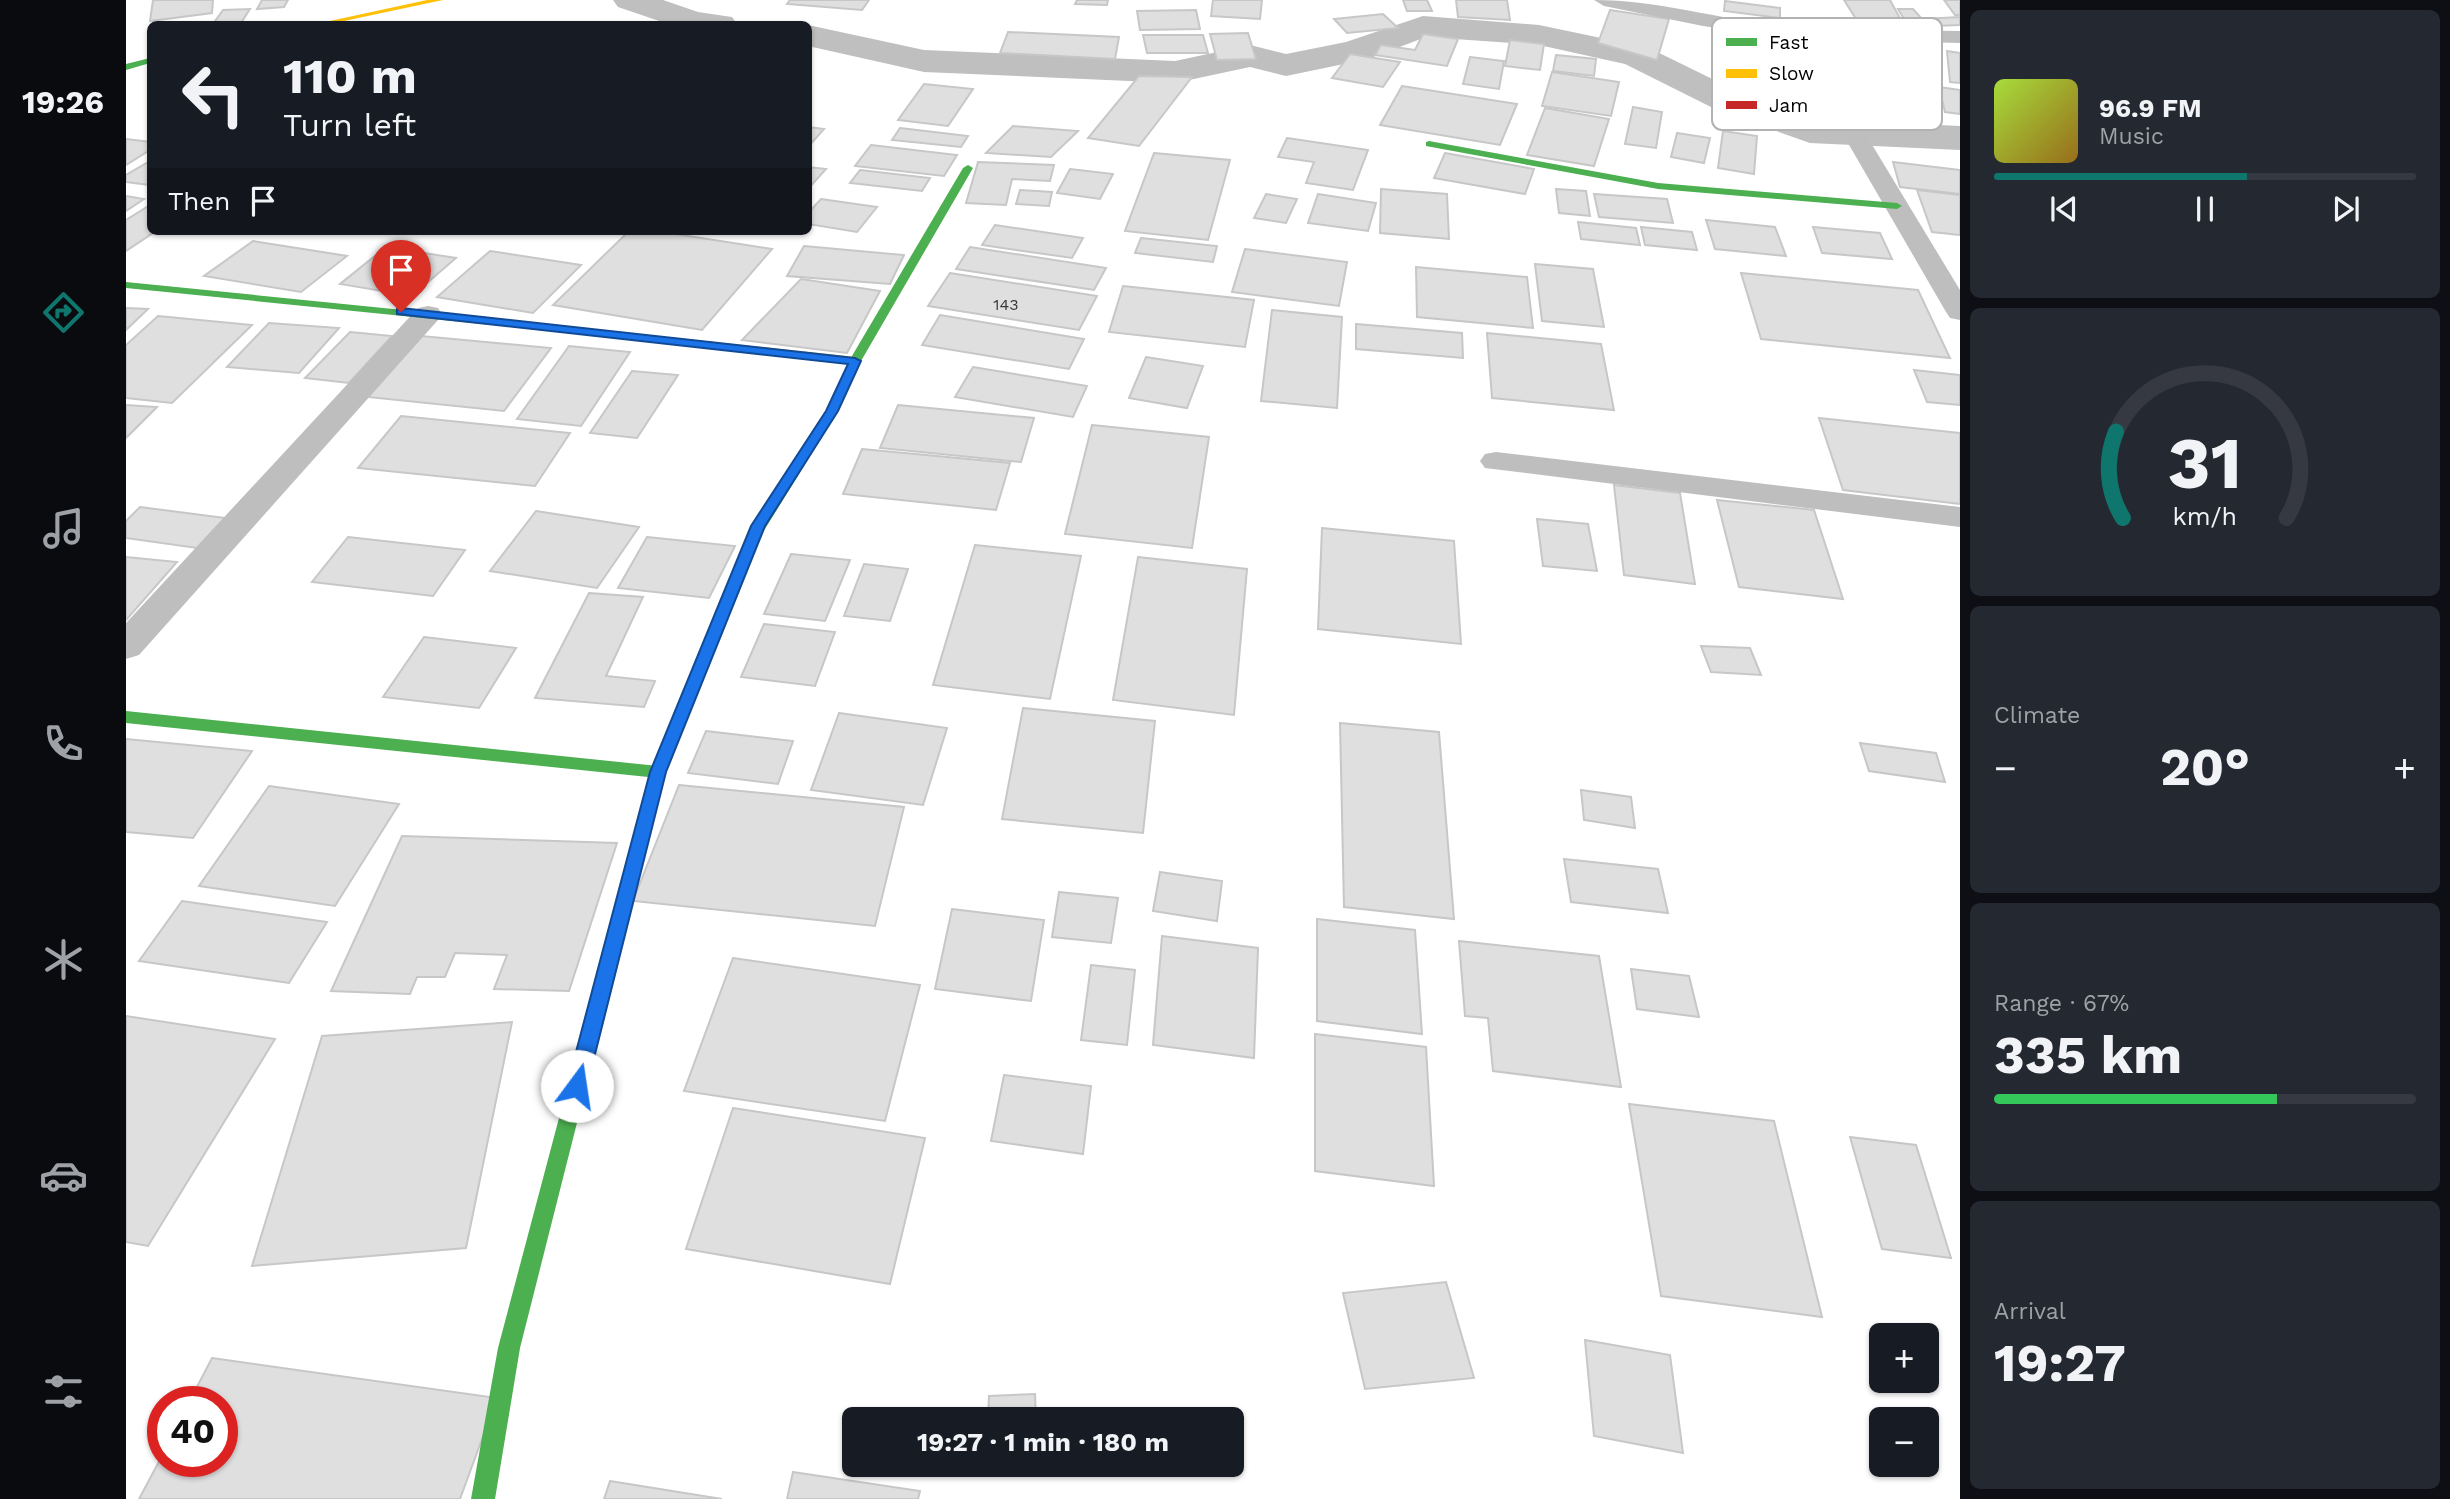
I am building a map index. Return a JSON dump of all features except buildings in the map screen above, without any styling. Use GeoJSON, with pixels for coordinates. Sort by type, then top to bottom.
{"type":"FeatureCollection","features":[{"type":"Feature","properties":{"kind":"street"},"geometry":{"type":"LineString","coordinates":[[335,21],[439,0]]}},
{"type":"Feature","properties":{"kind":"street"},"geometry":{"type":"LineString","coordinates":[[1604,0],[1712,21]]}},
{"type":"Feature","properties":{"kind":"street"},"geometry":{"type":"LineString","coordinates":[[1942,37],[1960,37]]}},
{"type":"Feature","properties":{"kind":"street"},"geometry":{"type":"LineString","coordinates":[[126,67],[147,62]]}},
{"type":"Feature","properties":{"kind":"street"},"geometry":{"type":"LineString","coordinates":[[1852,130],[1960,312]]}},
{"type":"Feature","properties":{"kind":"street"},"geometry":{"type":"LineString","coordinates":[[1429,144],[1658,186],[1897,206]]}},
{"type":"Feature","properties":{"kind":"street"},"geometry":{"type":"LineString","coordinates":[[483,1499],[509,1348],[658,772],[758,526],[832,411],[855,361],[968,169]]}},
{"type":"Feature","properties":{"kind":"street"},"geometry":{"type":"LineString","coordinates":[[126,285],[428,314],[855,361]]}},
{"type":"Feature","properties":{"kind":"street"},"geometry":{"type":"LineString","coordinates":[[126,646],[428,314]]}},
{"type":"Feature","properties":{"kind":"street"},"geometry":{"type":"LineString","coordinates":[[1496,461],[1960,517]]}},
{"type":"Feature","properties":{"kind":"street"},"geometry":{"type":"LineString","coordinates":[[126,717],[658,772]]}},
{"type":"Feature","properties":{"kind":"waterway"},"geometry":{"type":"LineString","coordinates":[[630,0],[691,21]]}},
{"type":"Feature","properties":{"kind":"waterway"},"geometry":{"type":"LineString","coordinates":[[812,36],[924,61],[1175,72],[1250,56],[1286,65],[1355,51],[1423,26],[1539,35],[1636,56],[1712,93]]}},
{"type":"Feature","properties":{"kind":"waterway"},"geometry":{"type":"LineString","coordinates":[[1807,130],[1960,138]]}},
{"type":"Feature","properties":{"kind":"traffic: fast"},"geometry":{"type":"LineString","coordinates":[[126,67],[147,62]]}},
{"type":"Feature","properties":{"kind":"traffic: fast"},"geometry":{"type":"LineString","coordinates":[[1429,144],[1658,186],[1897,206]]}},
{"type":"Feature","properties":{"kind":"traffic: fast"},"geometry":{"type":"LineString","coordinates":[[755,534],[832,411],[855,361],[968,168]]}},
{"type":"Feature","properties":{"kind":"traffic: fast"},"geometry":{"type":"LineString","coordinates":[[126,285],[582,331]]}},
{"type":"Feature","properties":{"kind":"traffic: fast"},"geometry":{"type":"LineString","coordinates":[[126,717],[658,772]]}},
{"type":"Feature","properties":{"kind":"traffic: fast"},"geometry":{"type":"LineString","coordinates":[[483,1499],[509,1348],[636,858]]}},
{"type":"Feature","properties":{"kind":"traffic: slow"},"geometry":{"type":"LineString","coordinates":[[335,21],[439,0]]}},
{"type":"Feature","properties":{"kind":"traffic: slow"},"geometry":{"type":"LineString","coordinates":[[582,331],[855,361]]}},
{"type":"Feature","properties":{"kind":"traffic: jam"},"geometry":{"type":"LineString","coordinates":[[636,858],[658,772],[755,534]]}},
{"type":"Feature","properties":{"kind":"route"},"geometry":{"type":"LineString","coordinates":[[401,312],[855,361],[832,411],[758,526],[658,772],[577,1086]]}}]}
